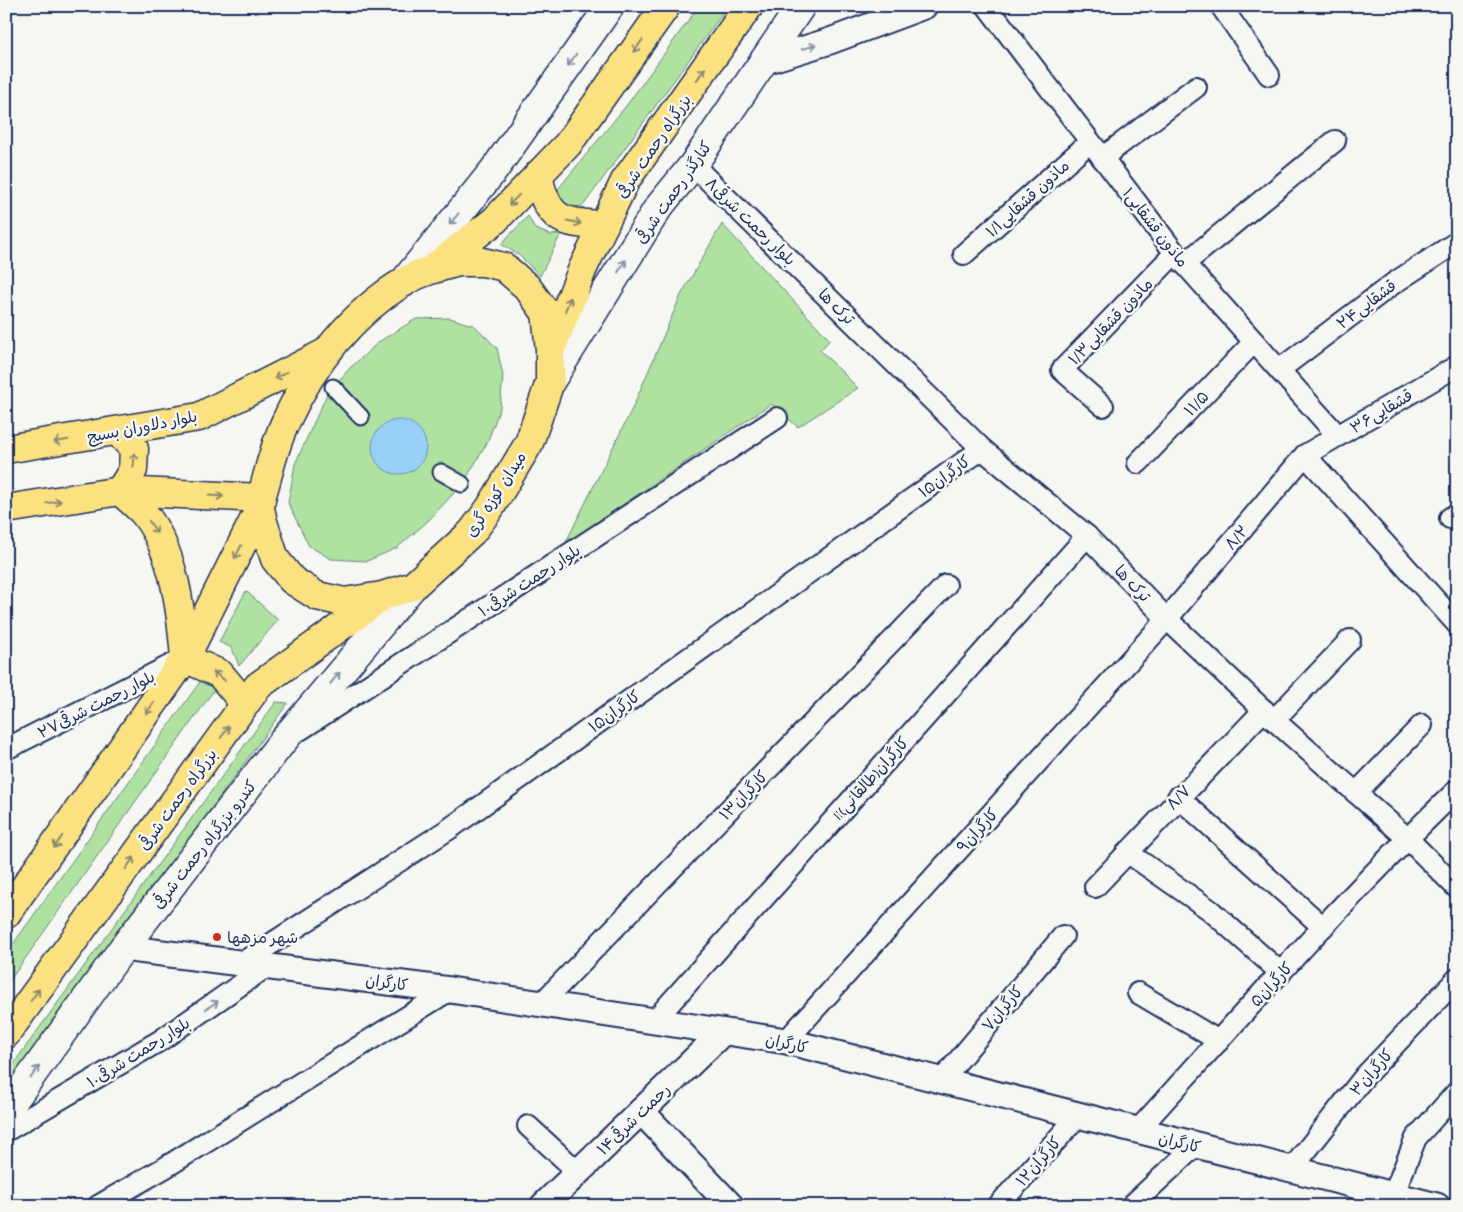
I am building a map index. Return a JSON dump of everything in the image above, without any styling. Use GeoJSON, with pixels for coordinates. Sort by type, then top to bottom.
{"type":"FeatureCollection","features":[{"type":"Feature","properties":{"kind":"main road"},"geometry":{"type":"LineString","coordinates":[[403,282],[494,170],[610,6]]}},
{"type":"Feature","properties":{"kind":"main road"},"geometry":{"type":"LineString","coordinates":[[430,270],[494,221],[568,144],[666,6]]}},
{"type":"Feature","properties":{"kind":"main road","name":"بزرگراه رحمت شرقی"},"geometry":{"type":"LineString","coordinates":[[550,350],[583,268],[625,182],[749,6]]}},
{"type":"Feature","properties":{"kind":"main road","name":"کنارگذر رحمت شرقی"},"geometry":{"type":"LineString","coordinates":[[550,382],[658,208],[693,165],[802,6]]}},
{"type":"Feature","properties":{"kind":"main road"},"geometry":{"type":"LineString","coordinates":[[538,175],[542,196],[549,209],[563,220],[604,226]]}},
{"type":"Feature","properties":{"kind":"main road","name":"میدان کوزه گری"},"geometry":{"type":"LineString","coordinates":[[459,262],[483,262],[504,267],[527,287],[546,313],[550,350],[550,382],[529,442],[490,508],[462,544],[413,586],[382,596],[344,602],[317,596],[292,580],[275,559],[261,503],[285,422],[325,353],[354,319],[403,282],[430,270],[459,262]]}},
{"type":"Feature","properties":{"kind":"main road","name":"بلوار دلاوران بسیج"},"geometry":{"type":"LineString","coordinates":[[6,449],[118,432],[199,417],[325,353]]}},
{"type":"Feature","properties":{"kind":"main road"},"geometry":{"type":"LineString","coordinates":[[118,432],[134,449],[133,470],[120,491]]}},
{"type":"Feature","properties":{"kind":"main road"},"geometry":{"type":"LineString","coordinates":[[120,491],[142,512],[161,542],[181,613],[185,658]]}},
{"type":"Feature","properties":{"kind":"main road"},"geometry":{"type":"LineString","coordinates":[[6,509],[120,491],[261,503],[185,658],[6,914]]}},
{"type":"Feature","properties":{"kind":"main road","name":"کندرو بزرگراه رحمت شرقی"},"geometry":{"type":"LineString","coordinates":[[6,1111],[123,948],[282,742],[413,586]]}},
{"type":"Feature","properties":{"kind":"main road","name":"بزرگراه رحمت شرقی"},"geometry":{"type":"LineString","coordinates":[[6,1034],[258,686],[382,596]]}},
{"type":"Feature","properties":{"kind":"main road"},"geometry":{"type":"LineString","coordinates":[[185,658],[220,674],[245,704]]}},
{"type":"Feature","properties":{"kind":"main road"},"geometry":{"type":"LineString","coordinates":[[6,887],[39,869]]}},
{"type":"Feature","properties":{"kind":"street"},"geometry":{"type":"LineString","coordinates":[[762,62],[830,41],[924,6]]}},
{"type":"Feature","properties":{"kind":"street","name":"ماذون قشقایی۱"},"geometry":{"type":"LineString","coordinates":[[987,6],[1179,259],[1338,436]]}},
{"type":"Feature","properties":{"kind":"street"},"geometry":{"type":"LineString","coordinates":[[1221,6],[1269,75]]}},
{"type":"Feature","properties":{"kind":"street"},"geometry":{"type":"LineString","coordinates":[[1102,158],[1196,87]]}},
{"type":"Feature","properties":{"kind":"street"},"geometry":{"type":"LineString","coordinates":[[1179,259],[1335,141]]}},
{"type":"Feature","properties":{"kind":"street","name":"ماذون قشقایی۱/۱"},"geometry":{"type":"LineString","coordinates":[[964,254],[1090,142]]}},
{"type":"Feature","properties":{"kind":"street","name":"بلوار رحمت شرقی۸"},"geometry":{"type":"LineString","coordinates":[[693,165],[808,278]]}},
{"type":"Feature","properties":{"kind":"street","name":"قشقایی۲۴"},"geometry":{"type":"LineString","coordinates":[[1279,370],[1394,282],[1457,242]]}},
{"type":"Feature","properties":{"kind":"street","name":"ماذون قشقایی۱/۳"},"geometry":{"type":"LineString","coordinates":[[1103,406],[1062,370],[1179,259]]}},
{"type":"Feature","properties":{"kind":"street","name":"ترک ها"},"geometry":{"type":"LineString","coordinates":[[808,278],[982,449],[1086,536],[1167,618],[1269,715],[1407,838],[1457,888]]}},
{"type":"Feature","properties":{"kind":"street","name":"۱۱/۵"},"geometry":{"type":"LineString","coordinates":[[1138,463],[1254,342]]}},
{"type":"Feature","properties":{"kind":"street","name":"قشقایی۳۶"},"geometry":{"type":"LineString","coordinates":[[1304,455],[1457,366]]}},
{"type":"Feature","properties":{"kind":"street"},"geometry":{"type":"LineString","coordinates":[[333,387],[361,417]]}},
{"type":"Feature","properties":{"kind":"street","name":"۱۰بلوار رحمت شرقی"},"geometry":{"type":"LineString","coordinates":[[282,742],[777,418]]}},
{"type":"Feature","properties":{"kind":"street","name":"۱۵کارگران"},"geometry":{"type":"LineString","coordinates":[[240,964],[449,830],[982,449]]}},
{"type":"Feature","properties":{"kind":"street"},"geometry":{"type":"LineString","coordinates":[[1304,455],[1457,624]]}},
{"type":"Feature","properties":{"kind":"street","name":"۸/۲"},"geometry":{"type":"LineString","coordinates":[[1167,618],[1304,455]]}},
{"type":"Feature","properties":{"kind":"street"},"geometry":{"type":"LineString","coordinates":[[442,472],[462,484]]}},
{"type":"Feature","properties":{"kind":"street","name":"11کارگران(طالقانی)"},"geometry":{"type":"LineString","coordinates":[[654,1021],[1086,536]]}},
{"type":"Feature","properties":{"kind":"street","name":"کارگران۱۳"},"geometry":{"type":"LineString","coordinates":[[540,1005],[946,586]]}},
{"type":"Feature","properties":{"kind":"street","name":"کارگران۹"},"geometry":{"type":"LineString","coordinates":[[786,1041],[1167,618]]}},
{"type":"Feature","properties":{"kind":"street","name":"۸/۷"},"geometry":{"type":"LineString","coordinates":[[1095,887],[1178,797],[1350,640]]}},
{"type":"Feature","properties":{"kind":"street","name":"بلوار رحمت شرقی۲۷"},"geometry":{"type":"LineString","coordinates":[[6,749],[185,658]]}},
{"type":"Feature","properties":{"kind":"street"},"geometry":{"type":"LineString","coordinates":[[1356,793],[1422,725]]}},
{"type":"Feature","properties":{"kind":"street","name":"کارگران۵"},"geometry":{"type":"LineString","coordinates":[[1137,1131],[1323,927],[1407,838],[1457,790]]}},
{"type":"Feature","properties":{"kind":"street"},"geometry":{"type":"LineString","coordinates":[[1178,797],[1323,927]]}},
{"type":"Feature","properties":{"kind":"street"},"geometry":{"type":"LineString","coordinates":[[1127,852],[1210,910],[1281,973]]}},
{"type":"Feature","properties":{"kind":"street","name":"کارگران۷"},"geometry":{"type":"LineString","coordinates":[[940,1081],[1063,936]]}},
{"type":"Feature","properties":{"kind":"street","name":"کارگران"},"geometry":{"type":"LineString","coordinates":[[123,948],[450,990],[786,1041],[1423,1205]]}},
{"type":"Feature","properties":{"kind":"street","name":"بلوار رحمت شرقی۱۰"},"geometry":{"type":"LineString","coordinates":[[6,1131],[161,1040],[266,967]]}},
{"type":"Feature","properties":{"kind":"street","name":"کارگران۳"},"geometry":{"type":"LineString","coordinates":[[1291,1170],[1365,1076],[1457,979]]}},
{"type":"Feature","properties":{"kind":"street"},"geometry":{"type":"LineString","coordinates":[[98,1206],[166,1167],[450,990]]}},
{"type":"Feature","properties":{"kind":"street"},"geometry":{"type":"LineString","coordinates":[[1138,993],[1219,1040]]}},
{"type":"Feature","properties":{"kind":"street","name":"۱۴رحمت شرقی"},"geometry":{"type":"LineString","coordinates":[[543,1206],[723,1032]]}},
{"type":"Feature","properties":{"kind":"street"},"geometry":{"type":"LineString","coordinates":[[1393,1196],[1416,1138],[1457,1092]]}},
{"type":"Feature","properties":{"kind":"street"},"geometry":{"type":"LineString","coordinates":[[641,1111],[731,1206]]}},
{"type":"Feature","properties":{"kind":"street","name":"۱۲کارگران"},"geometry":{"type":"LineString","coordinates":[[998,1206],[1078,1116]]}},
{"type":"Feature","properties":{"kind":"street"},"geometry":{"type":"LineString","coordinates":[[528,1126],[578,1172]]}},
{"type":"Feature","properties":{"kind":"street"},"geometry":{"type":"LineString","coordinates":[[1130,1206],[1195,1146]]}},
{"type":"Feature","properties":{"kind":"green space"},"geometry":{"type":"Polygon","coordinates":[[[699,6],[728,6],[583,206],[571,207],[562,203],[558,189],[626,106],[699,6]]]}},
{"type":"Feature","properties":{"kind":"green space"},"geometry":{"type":"Polygon","coordinates":[[[528,216],[535,229],[551,235],[561,234],[540,276],[520,256],[501,244],[528,216]]]}},
{"type":"Feature","properties":{"kind":"green space"},"geometry":{"type":"Polygon","coordinates":[[[722,224],[830,340],[820,350],[858,388],[798,427],[771,404],[565,544],[633,407],[681,295],[722,224]]]}},
{"type":"Feature","properties":{"kind":"green space"},"geometry":{"type":"Polygon","coordinates":[[[450,318],[475,326],[497,348],[503,376],[500,408],[487,443],[464,482],[428,521],[397,548],[367,561],[331,559],[309,546],[288,503],[295,464],[328,392],[350,368],[380,341],[416,319],[450,318]]]}},
{"type":"Feature","properties":{"kind":"green space"},"geometry":{"type":"Polygon","coordinates":[[[246,591],[278,620],[239,666],[232,648],[219,642],[246,591]]]}},
{"type":"Feature","properties":{"kind":"green space"},"geometry":{"type":"Polygon","coordinates":[[[202,679],[216,687],[6,986],[6,954],[202,679]]]}},
{"type":"Feature","properties":{"kind":"green space"},"geometry":{"type":"Polygon","coordinates":[[[276,702],[288,703],[6,1091],[6,1074],[276,702]]]}},
{"type":"Feature","properties":{"kind":"water"},"geometry":{"type":"Polygon","coordinates":[[[394,420],[404,420],[414,424],[422,432],[426,447],[422,462],[414,470],[404,474],[394,474],[384,470],[376,462],[372,452],[372,442],[376,432],[384,424],[394,420]]]}},
{"type":"Feature","properties":{"kind":"place","name":"شهر مزهها"},"geometry":{"type":"Point","coordinates":[217,937]}}]}
